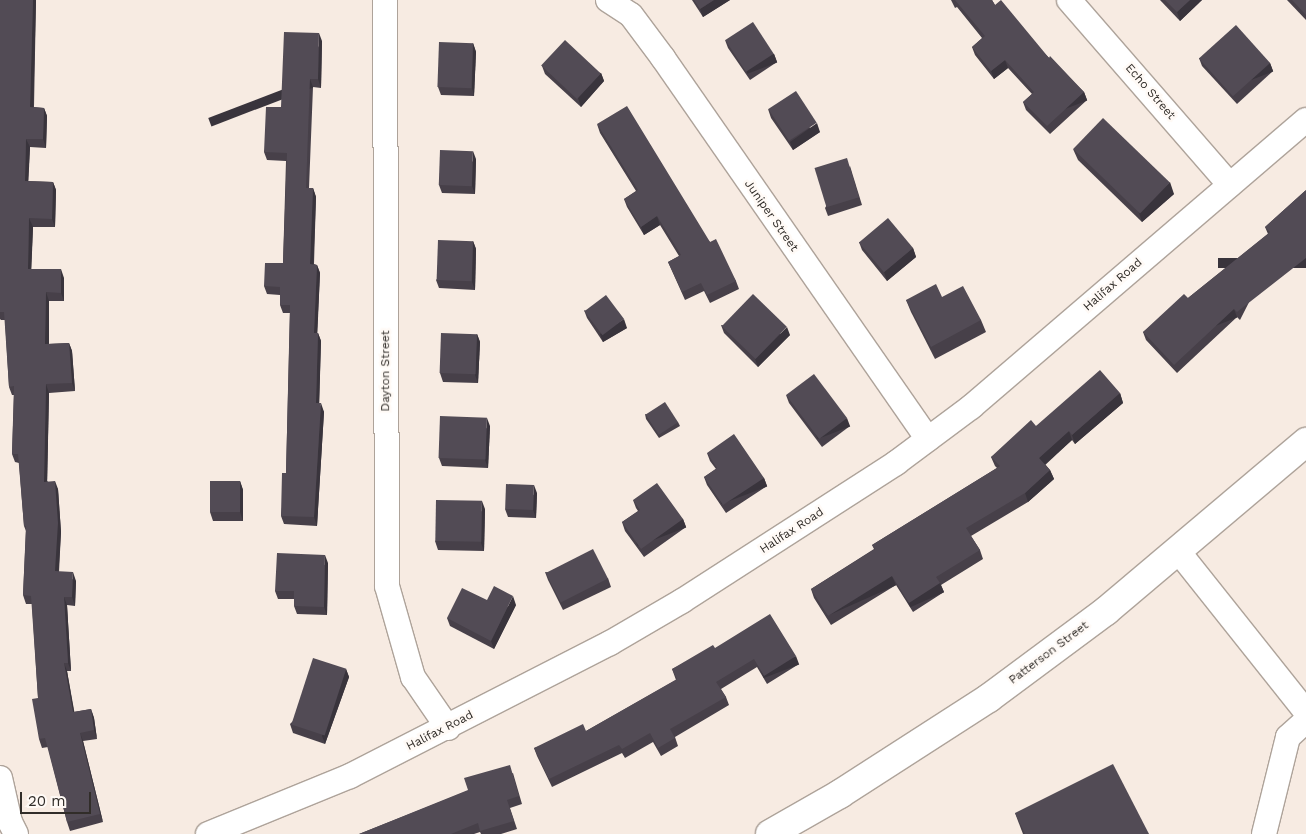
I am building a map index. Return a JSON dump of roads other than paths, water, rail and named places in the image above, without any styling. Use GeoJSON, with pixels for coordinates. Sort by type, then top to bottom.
{"type":"FeatureCollection","features":[{"type":"Feature","properties":{"kind":"main road","name":"Patterson Street"},"geometry":{"type":"LineString","coordinates":[[770,834],[840,794],[989,698],[1106,611],[1306,442]]}},
{"type":"Feature","properties":{"kind":"street","name":"Dayton Street"},"geometry":{"type":"LineString","coordinates":[[384,0],[387,586],[413,677],[448,728]]}},
{"type":"Feature","properties":{"kind":"street","name":"Juniper Street"},"geometry":{"type":"LineString","coordinates":[[608,0],[631,15],[663,58],[928,440]]}},
{"type":"Feature","properties":{"kind":"street","name":"Echo Street"},"geometry":{"type":"LineString","coordinates":[[1069,0],[1230,185]]}},
{"type":"Feature","properties":{"kind":"street","name":"Halifax Road"},"geometry":{"type":"LineString","coordinates":[[208,834],[350,776],[448,728],[610,643],[682,602],[896,463],[971,407],[1306,120]]}},
{"type":"Feature","properties":{"kind":"street"},"geometry":{"type":"LineString","coordinates":[[1178,551],[1306,712]]}},
{"type":"Feature","properties":{"kind":"street"},"geometry":{"type":"LineString","coordinates":[[1264,834],[1288,738],[1306,721]]}},
{"type":"Feature","properties":{"kind":"street"},"geometry":{"type":"LineString","coordinates":[[0,778],[10,822],[16,834]]}}]}
